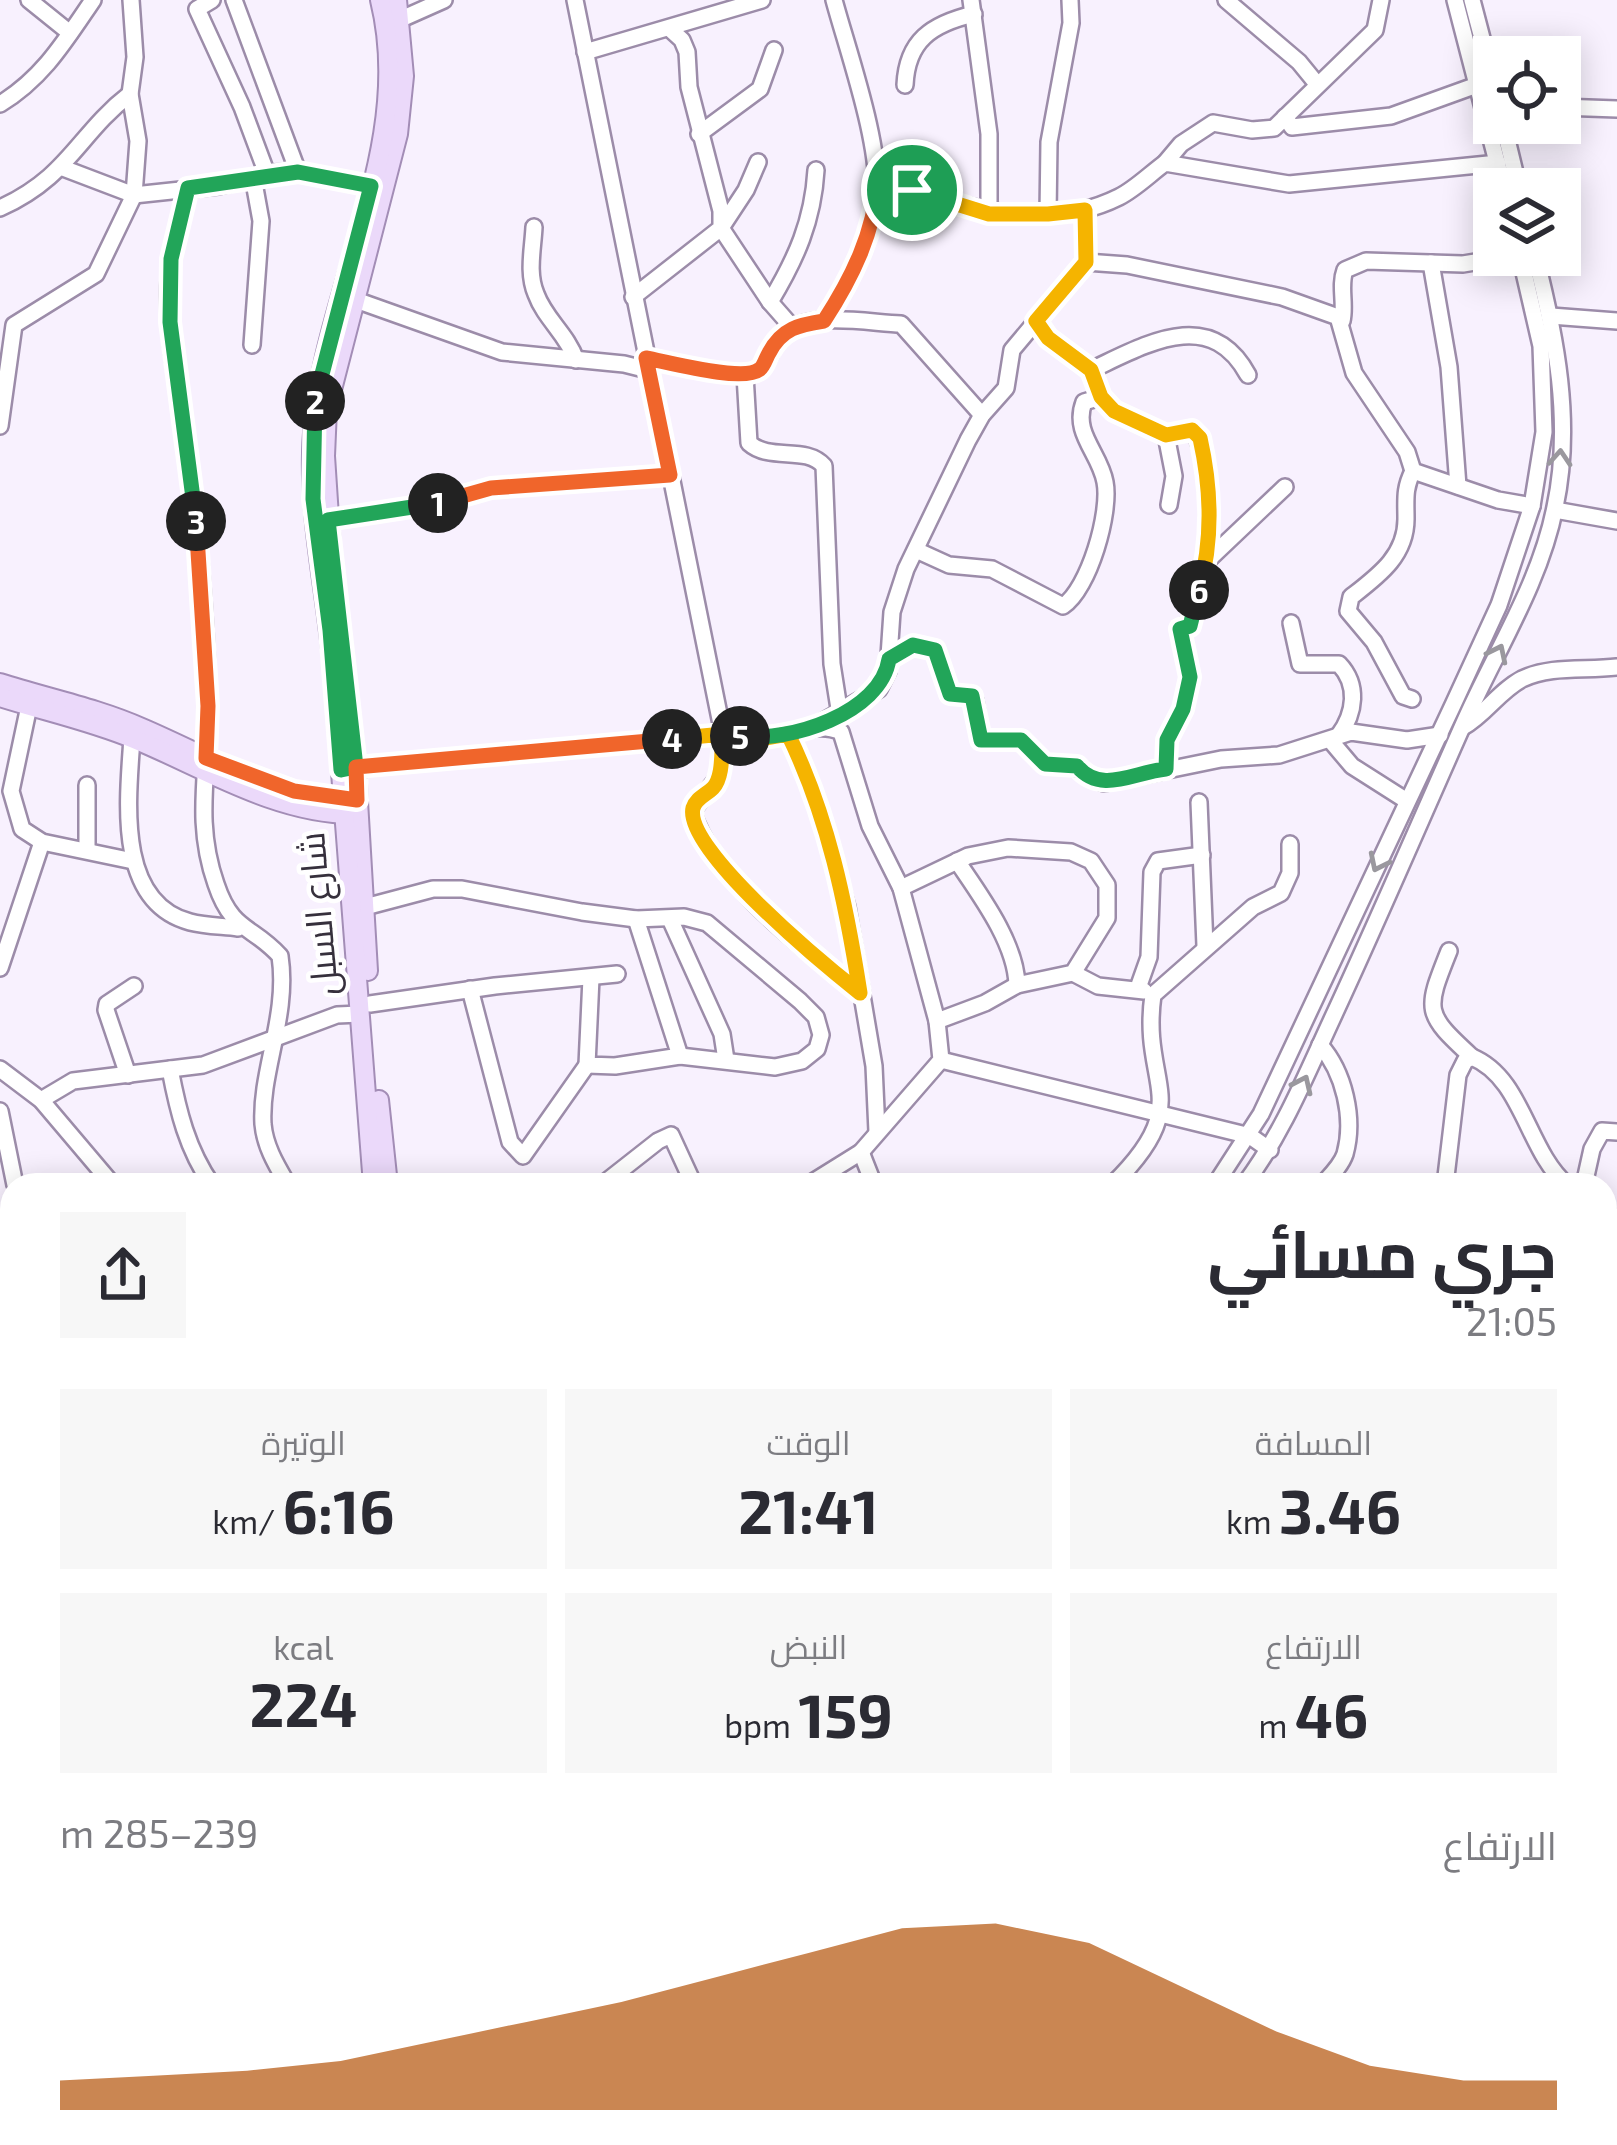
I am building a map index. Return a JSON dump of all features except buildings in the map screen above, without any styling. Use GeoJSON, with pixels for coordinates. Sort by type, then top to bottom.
{"type":"FeatureCollection","features":[{"type":"Feature","properties":{"kind":"main road","name":"شارع السبل"},"geometry":{"type":"LineString","coordinates":[[373,1173],[325,456],[327,409],[398,134],[404,76],[394,23],[380,0]]}},
{"type":"Feature","properties":{"kind":"main road","name":"شارع السبل"},"geometry":{"type":"LineString","coordinates":[[348,768],[313,499],[314,410],[388,103],[397,0]]}},
{"type":"Feature","properties":{"kind":"main road"},"geometry":{"type":"LineString","coordinates":[[0,683],[138,726],[205,765]]}},
{"type":"Feature","properties":{"kind":"main road"},"geometry":{"type":"LineString","coordinates":[[0,697],[132,738],[292,803],[349,807]]}},
{"type":"Feature","properties":{"kind":"main road","name":"شارع السبل"},"geometry":{"type":"LineString","coordinates":[[349,807],[364,907],[365,1009],[385,1173]]}},
{"type":"Feature","properties":{"kind":"street"},"geometry":{"type":"LineString","coordinates":[[29,0],[70,33]]}},
{"type":"Feature","properties":{"kind":"street"},"geometry":{"type":"LineString","coordinates":[[0,104],[47,68],[93,0]]}},
{"type":"Feature","properties":{"kind":"street"},"geometry":{"type":"LineString","coordinates":[[1,415],[7,324],[96,274],[134,195],[138,141],[130,94],[135,57],[131,0]]}},
{"type":"Feature","properties":{"kind":"street"},"geometry":{"type":"LineString","coordinates":[[212,0],[197,9],[242,106],[260,176],[252,345]]}},
{"type":"Feature","properties":{"kind":"street"},"geometry":{"type":"LineString","coordinates":[[234,0],[298,172]]}},
{"type":"Feature","properties":{"kind":"street"},"geometry":{"type":"LineString","coordinates":[[394,23],[444,0]]}},
{"type":"Feature","properties":{"kind":"street"},"geometry":{"type":"LineString","coordinates":[[575,0],[723,734],[720,775],[692,811],[708,850],[783,927],[860,993]]}},
{"type":"Feature","properties":{"kind":"street"},"geometry":{"type":"LineString","coordinates":[[585,52],[762,0]]}},
{"type":"Feature","properties":{"kind":"street"},"geometry":{"type":"LineString","coordinates":[[824,321],[856,269],[876,205],[878,182],[834,0]]}},
{"type":"Feature","properties":{"kind":"street"},"geometry":{"type":"LineString","coordinates":[[842,29],[848,0]]}},
{"type":"Feature","properties":{"kind":"street"},"geometry":{"type":"LineString","coordinates":[[1048,214],[1049,142],[1071,23],[1070,0]]}},
{"type":"Feature","properties":{"kind":"street"},"geometry":{"type":"LineString","coordinates":[[1226,0],[1299,62],[1317,84]]}},
{"type":"Feature","properties":{"kind":"street"},"geometry":{"type":"LineString","coordinates":[[878,182],[989,214],[1085,210],[1121,196],[1213,122],[1265,131],[1285,118],[1375,30],[1381,0]]}},
{"type":"Feature","properties":{"kind":"street"},"geometry":{"type":"LineString","coordinates":[[1455,0],[1473,42]]}},
{"type":"Feature","properties":{"kind":"street"},"geometry":{"type":"LineString","coordinates":[[1472,0],[1476,36]]}},
{"type":"Feature","properties":{"kind":"street"},"geometry":{"type":"LineString","coordinates":[[905,86],[906,60],[917,44],[929,31],[972,7],[989,134],[989,214]]}},
{"type":"Feature","properties":{"kind":"street"},"geometry":{"type":"LineString","coordinates":[[670,29],[687,52],[721,228],[770,302],[792,326]]}},
{"type":"Feature","properties":{"kind":"street"},"geometry":{"type":"LineString","coordinates":[[700,134],[760,89],[774,50]]}},
{"type":"Feature","properties":{"kind":"street"},"geometry":{"type":"LineString","coordinates":[[1285,118],[1292,127],[1391,116],[1473,89]]}},
{"type":"Feature","properties":{"kind":"street"},"geometry":{"type":"LineString","coordinates":[[0,208],[63,168],[109,110],[130,94]]}},
{"type":"Feature","properties":{"kind":"street"},"geometry":{"type":"LineString","coordinates":[[1581,108],[1617,109]]}},
{"type":"Feature","properties":{"kind":"street"},"geometry":{"type":"LineString","coordinates":[[1495,144],[1499,168]]}},
{"type":"Feature","properties":{"kind":"street"},"geometry":{"type":"LineString","coordinates":[[633,297],[721,228],[758,162]]}},
{"type":"Feature","properties":{"kind":"street"},"geometry":{"type":"LineString","coordinates":[[1165,163],[1289,184],[1498,163]]}},
{"type":"Feature","properties":{"kind":"street"},"geometry":{"type":"LineString","coordinates":[[63,168],[134,195],[298,172],[371,186]]}},
{"type":"Feature","properties":{"kind":"street"},"geometry":{"type":"LineString","coordinates":[[770,302],[796,258],[812,214],[816,170]]}},
{"type":"Feature","properties":{"kind":"street"},"geometry":{"type":"LineString","coordinates":[[188,188],[171,259],[170,322],[202,570],[208,706],[204,834],[216,886],[238,928]]}},
{"type":"Feature","properties":{"kind":"street"},"geometry":{"type":"LineString","coordinates":[[348,768],[723,734],[760,739],[811,728],[879,689],[889,659],[892,612],[916,550],[982,415],[1006,388],[1012,350],[1086,262],[1085,210]]}},
{"type":"Feature","properties":{"kind":"street"},"geometry":{"type":"LineString","coordinates":[[533,227],[531,274],[536,296],[569,339],[576,360]]}},
{"type":"Feature","properties":{"kind":"street"},"geometry":{"type":"LineString","coordinates":[[1412,699],[1403,696],[1374,642],[1348,611],[1351,597],[1386,570],[1403,539],[1404,491],[1413,471],[1407,452],[1354,373],[1342,321],[1342,280],[1346,270],[1366,261],[1473,262]]}},
{"type":"Feature","properties":{"kind":"street"},"geometry":{"type":"LineString","coordinates":[[1086,262],[1127,265],[1282,297],[1342,321]]}},
{"type":"Feature","properties":{"kind":"street"},"geometry":{"type":"LineString","coordinates":[[1431,263],[1449,367],[1458,486]]}},
{"type":"Feature","properties":{"kind":"street"},"geometry":{"type":"LineString","coordinates":[[1224,1173],[1250,1136],[1499,605],[1532,506],[1544,433],[1541,346],[1523,276]]}},
{"type":"Feature","properties":{"kind":"street"},"geometry":{"type":"LineString","coordinates":[[1253,1173],[1270,1150],[1320,1045],[1461,728],[1519,610],[1555,510],[1562,405],[1540,276]]}},
{"type":"Feature","properties":{"kind":"street"},"geometry":{"type":"LineString","coordinates":[[353,299],[502,352],[746,375],[762,368],[778,338],[792,326],[824,321],[901,324],[982,415]]}},
{"type":"Feature","properties":{"kind":"street"},"geometry":{"type":"LineString","coordinates":[[1550,316],[1617,321]]}},
{"type":"Feature","properties":{"kind":"street"},"geometry":{"type":"LineString","coordinates":[[1036,321],[1048,338],[1091,370],[1101,397],[1114,411],[1166,435],[1192,430],[1200,438],[1208,488],[1207,561],[1192,620],[1180,629],[1190,677],[1183,709],[1167,740],[1166,769]]}},
{"type":"Feature","properties":{"kind":"street"},"geometry":{"type":"LineString","coordinates":[[1091,370],[1153,341],[1201,336],[1225,344],[1248,374]]}},
{"type":"Feature","properties":{"kind":"street"},"geometry":{"type":"LineString","coordinates":[[746,375],[749,443],[758,451],[820,459],[824,466],[832,664],[840,715]]}},
{"type":"Feature","properties":{"kind":"street"},"geometry":{"type":"LineString","coordinates":[[916,550],[949,565],[992,569],[1063,605],[1075,598],[1107,505],[1105,478],[1080,429],[1084,402],[1101,397]]}},
{"type":"Feature","properties":{"kind":"street"},"geometry":{"type":"LineString","coordinates":[[1166,435],[1174,476],[1169,506]]}},
{"type":"Feature","properties":{"kind":"street"},"geometry":{"type":"LineString","coordinates":[[1413,471],[1498,500],[1532,506]]}},
{"type":"Feature","properties":{"kind":"street"},"geometry":{"type":"LineString","coordinates":[[328,520],[426,506],[491,488],[670,475]]}},
{"type":"Feature","properties":{"kind":"street"},"geometry":{"type":"LineString","coordinates":[[1207,561],[1285,487]]}},
{"type":"Feature","properties":{"kind":"street"},"geometry":{"type":"LineString","coordinates":[[1555,510],[1617,521]]}},
{"type":"Feature","properties":{"kind":"street"},"geometry":{"type":"LineString","coordinates":[[1291,623],[1300,664],[1339,664],[1347,673],[1354,699],[1351,718],[1334,738]]}},
{"type":"Feature","properties":{"kind":"street"},"geometry":{"type":"LineString","coordinates":[[889,659],[913,645],[935,650],[950,694],[972,696],[975,701],[981,740],[1021,740],[1045,764],[1077,766],[1086,776],[1104,783],[1221,759],[1279,755],[1334,738],[1371,733],[1407,740],[1437,736],[1477,720],[1522,680],[1558,670],[1617,667]]}},
{"type":"Feature","properties":{"kind":"street"},"geometry":{"type":"LineString","coordinates":[[29,706],[11,791],[22,829],[42,842],[134,861]]}},
{"type":"Feature","properties":{"kind":"street"},"geometry":{"type":"LineString","coordinates":[[811,728],[834,728],[841,733],[870,826],[901,888],[937,1021],[941,1060],[861,1152],[827,1173]]}},
{"type":"Feature","properties":{"kind":"street"},"geometry":{"type":"LineString","coordinates":[[788,734],[811,785],[839,872],[874,1066],[877,1132]]}},
{"type":"Feature","properties":{"kind":"street"},"geometry":{"type":"LineString","coordinates":[[132,738],[129,789],[134,861],[151,901],[188,922],[238,928],[267,941],[280,956],[278,1036],[263,1124],[281,1173]]}},
{"type":"Feature","properties":{"kind":"street"},"geometry":{"type":"LineString","coordinates":[[1334,738],[1352,766],[1407,801]]}},
{"type":"Feature","properties":{"kind":"street"},"geometry":{"type":"LineString","coordinates":[[87,785],[87,849]]}},
{"type":"Feature","properties":{"kind":"street"},"geometry":{"type":"LineString","coordinates":[[1199,802],[1205,946]]}},
{"type":"Feature","properties":{"kind":"street"},"geometry":{"type":"LineString","coordinates":[[0,968],[42,842]]}},
{"type":"Feature","properties":{"kind":"street"},"geometry":{"type":"LineString","coordinates":[[937,1021],[1016,985],[1073,973],[1098,986],[1145,992],[1253,907],[1281,892],[1290,873],[1290,844]]}},
{"type":"Feature","properties":{"kind":"street"},"geometry":{"type":"LineString","coordinates":[[901,888],[957,861],[1008,848],[1071,852],[1100,869],[1110,900],[1107,918],[1073,973]]}},
{"type":"Feature","properties":{"kind":"street"},"geometry":{"type":"LineString","coordinates":[[1122,1173],[1154,1136],[1162,1113],[1145,992],[1153,872],[1158,861],[1202,855]]}},
{"type":"Feature","properties":{"kind":"street"},"geometry":{"type":"LineString","coordinates":[[957,861],[1001,935],[1016,971],[1016,985]]}},
{"type":"Feature","properties":{"kind":"street"},"geometry":{"type":"LineString","coordinates":[[364,907],[434,889],[462,889],[636,919],[683,917],[707,923],[816,1017],[821,1035],[817,1049],[802,1061],[775,1067],[680,1056],[615,1066],[587,1065]]}},
{"type":"Feature","properties":{"kind":"street"},"geometry":{"type":"LineString","coordinates":[[636,919],[680,1056]]}},
{"type":"Feature","properties":{"kind":"street"},"geometry":{"type":"LineString","coordinates":[[670,919],[722,1034],[726,1060]]}},
{"type":"Feature","properties":{"kind":"street"},"geometry":{"type":"LineString","coordinates":[[1449,951],[1430,1009],[1434,1019],[1472,1058],[1486,1063],[1510,1093],[1552,1173]]}},
{"type":"Feature","properties":{"kind":"street"},"geometry":{"type":"LineString","coordinates":[[41,1100],[73,1082],[203,1065],[337,1015],[470,989],[617,974]]}},
{"type":"Feature","properties":{"kind":"street"},"geometry":{"type":"LineString","coordinates":[[470,989],[510,1142],[523,1156],[587,1065],[591,978]]}},
{"type":"Feature","properties":{"kind":"street"},"geometry":{"type":"LineString","coordinates":[[128,1075],[106,1010],[107,1004],[134,986]]}},
{"type":"Feature","properties":{"kind":"street"},"geometry":{"type":"LineString","coordinates":[[1320,1045],[1340,1073],[1347,1136],[1344,1159],[1332,1173]]}},
{"type":"Feature","properties":{"kind":"street"},"geometry":{"type":"LineString","coordinates":[[1446,1173],[1458,1075],[1465,1060],[1472,1058]]}},
{"type":"Feature","properties":{"kind":"street"},"geometry":{"type":"LineString","coordinates":[[941,1060],[1250,1136],[1270,1150]]}},
{"type":"Feature","properties":{"kind":"street"},"geometry":{"type":"LineString","coordinates":[[0,1069],[41,1100],[103,1173]]}},
{"type":"Feature","properties":{"kind":"street"},"geometry":{"type":"LineString","coordinates":[[170,1069],[186,1135],[206,1173]]}},
{"type":"Feature","properties":{"kind":"street"},"geometry":{"type":"LineString","coordinates":[[0,1111],[13,1173]]}},
{"type":"Feature","properties":{"kind":"street"},"geometry":{"type":"LineString","coordinates":[[1587,1173],[1602,1130],[1617,1132]]}},
{"type":"Feature","properties":{"kind":"street"},"geometry":{"type":"LineString","coordinates":[[617,1173],[671,1135],[688,1173]]}},
{"type":"Feature","properties":{"kind":"street"},"geometry":{"type":"LineString","coordinates":[[861,1152],[871,1173]]}},
{"type":"Feature","properties":{"kind":"route"},"geometry":{"type":"LineString","coordinates":[[912,190],[878,182],[876,205],[856,269],[824,321],[792,326],[778,338],[756,372],[732,374],[646,358],[670,475],[491,488],[426,506],[328,520],[356,767],[341,770],[313,499],[314,410],[371,186],[274,172],[188,188],[171,259],[170,322],[202,570],[206,758],[294,791],[357,800],[356,767],[723,734],[760,739],[788,734],[811,785],[839,872],[860,993],[783,927],[708,850],[692,811],[720,775],[723,734],[760,739],[811,728],[840,715],[879,689],[889,659],[913,645],[935,650],[950,694],[972,696],[981,740],[1021,740],[1045,764],[1077,766],[1086,776],[1104,783],[1166,769],[1167,740],[1183,709],[1190,677],[1180,629],[1190,626],[1207,561],[1208,488],[1200,438],[1192,430],[1166,435],[1114,411],[1101,397],[1091,370],[1048,338],[1036,321],[1086,262],[1085,210],[989,214],[912,190]]}}]}
